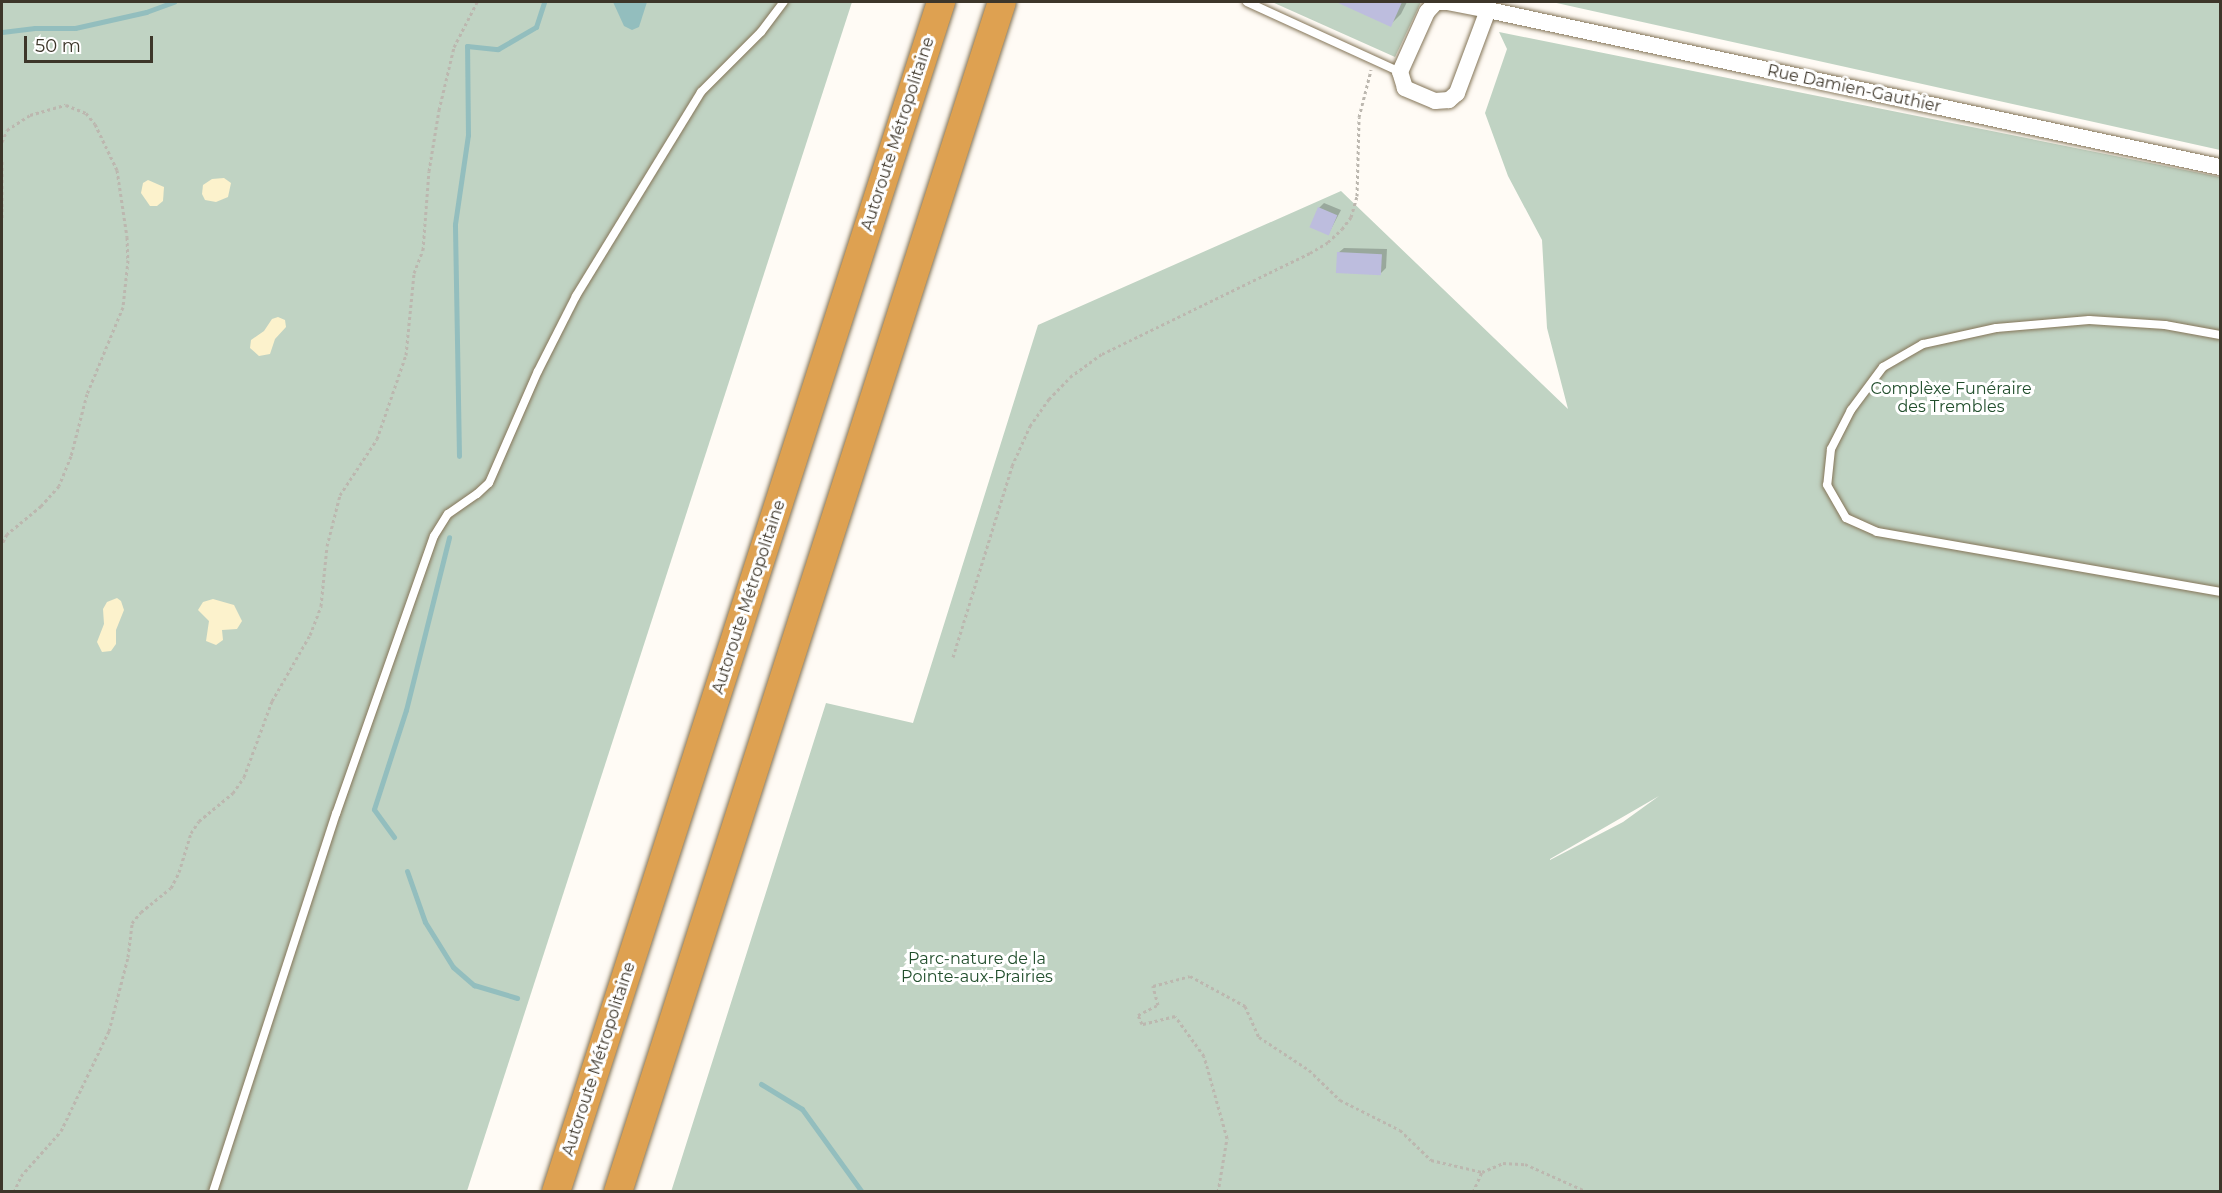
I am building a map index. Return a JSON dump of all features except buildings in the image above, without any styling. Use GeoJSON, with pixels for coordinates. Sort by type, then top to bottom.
{"type":"FeatureCollection","features":[{"type":"Feature","properties":{"kind":"highway","name":"Autoroute Métropolitaine"},"geometry":{"type":"LineString","coordinates":[[556,1191],[941,2]]}},
{"type":"Feature","properties":{"kind":"highway"},"geometry":{"type":"LineString","coordinates":[[618,1191],[1002,2]]}},
{"type":"Feature","properties":{"kind":"street","name":"Rue Damien-Gauthier"},"geometry":{"type":"LineString","coordinates":[[1400,72],[1427,12],[1436,2],[1488,10],[2220,168]]}},
{"type":"Feature","properties":{"kind":"street"},"geometry":{"type":"LineString","coordinates":[[1400,72],[1405,88],[1435,101],[1449,100],[1457,93],[1468,69],[1488,10]]}},
{"type":"Feature","properties":{"kind":"lane"},"geometry":{"type":"LineString","coordinates":[[213,1191],[336,814],[434,536],[448,514],[489,483],[538,371],[576,296],[701,92],[761,32],[784,2]]}},
{"type":"Feature","properties":{"kind":"lane"},"geometry":{"type":"LineString","coordinates":[[1247,2],[1400,72]]}},
{"type":"Feature","properties":{"kind":"lane"},"geometry":{"type":"LineString","coordinates":[[2220,335],[2165,325],[2089,320],[1996,328],[1923,344],[1883,367],[1851,410],[1831,449],[1827,485],[1846,518],[1877,532],[2220,592]]}},
{"type":"Feature","properties":{"kind":"path"},"geometry":{"type":"LineString","coordinates":[[14,1191],[21,1176],[61,1131],[109,1031],[128,957],[132,922],[171,888],[179,872],[191,833],[200,821],[233,793],[244,777],[272,700],[310,635],[321,606],[327,546],[340,495],[378,439],[406,355],[414,273],[423,250],[429,171],[439,110],[454,47],[477,2]]}},
{"type":"Feature","properties":{"kind":"path"},"geometry":{"type":"LineString","coordinates":[[953,657],[1012,466],[1030,426],[1049,399],[1070,377],[1102,354],[1310,254],[1328,242],[1351,217],[1358,196],[1359,117],[1374,60]]}},
{"type":"Feature","properties":{"kind":"path"},"geometry":{"type":"LineString","coordinates":[[2,142],[7,130],[39,112],[66,105],[86,113],[95,124],[117,170],[128,237],[128,260],[123,307],[87,394],[59,486],[41,506],[7,534],[2,544]]}},
{"type":"Feature","properties":{"kind":"path"},"geometry":{"type":"LineString","coordinates":[[2,161],[2,218]]}},
{"type":"Feature","properties":{"kind":"path"},"geometry":{"type":"LineString","coordinates":[[1218,1191],[1227,1138],[1204,1056],[1175,1016],[1142,1024],[1138,1015],[1158,1005],[1153,986],[1190,976],[1245,1006],[1259,1037],[1309,1070],[1340,1100],[1400,1130],[1431,1160],[1482,1172],[1503,1163],[1526,1164],[1588,1191]]}},
{"type":"Feature","properties":{"kind":"path"},"geometry":{"type":"LineString","coordinates":[[1473,1191],[1482,1172]]}},
{"type":"Feature","properties":{"kind":"green space"},"geometry":{"type":"Polygon","coordinates":[[[2,2],[852,2],[467,1191],[2,1191],[2,2]]]}},
{"type":"Feature","properties":{"kind":"green space"},"geometry":{"type":"Polygon","coordinates":[[[1272,2],[1421,2],[1395,57],[1272,2]]]}},
{"type":"Feature","properties":{"kind":"green space"},"geometry":{"type":"Polygon","coordinates":[[[1552,2],[2220,2],[2220,150],[1552,2]]]}},
{"type":"Feature","properties":{"kind":"green space"},"geometry":{"type":"Polygon","coordinates":[[[1499,32],[2220,177],[2220,1191],[671,1192],[826,703],[913,723],[1038,325],[1341,191],[1568,409],[1547,328],[1542,240],[1508,176],[1485,113],[1507,49],[1499,32]],[[1659,796],[1550,860],[1623,822],[1659,796]]]}},
{"type":"Feature","properties":{"kind":"sand"},"geometry":{"type":"Polygon","coordinates":[[[224,178],[231,183],[228,197],[216,202],[205,200],[202,194],[203,185],[212,179],[224,178]]]}},
{"type":"Feature","properties":{"kind":"sand"},"geometry":{"type":"Polygon","coordinates":[[[148,180],[164,187],[163,201],[157,206],[150,206],[141,193],[143,183],[148,180]]]}},
{"type":"Feature","properties":{"kind":"sand"},"geometry":{"type":"Polygon","coordinates":[[[278,317],[285,320],[286,327],[275,339],[270,354],[259,356],[250,348],[251,340],[264,331],[272,319],[278,317]]]}},
{"type":"Feature","properties":{"kind":"sand"},"geometry":{"type":"Polygon","coordinates":[[[117,598],[121,601],[124,610],[116,630],[116,644],[111,651],[102,652],[97,642],[104,624],[103,609],[107,602],[117,598]]]}},
{"type":"Feature","properties":{"kind":"sand"},"geometry":{"type":"Polygon","coordinates":[[[213,599],[234,605],[242,621],[237,629],[222,630],[223,640],[216,645],[206,641],[209,621],[198,610],[203,602],[213,599]]]}},
{"type":"Feature","properties":{"kind":"water"},"geometry":{"type":"Polygon","coordinates":[[[613,2],[647,2],[639,27],[632,30],[624,26],[613,2]]]}},
{"type":"Feature","properties":{"kind":"waterway"},"geometry":{"type":"LineString","coordinates":[[2,32],[35,28],[75,28],[146,12],[174,2]]}},
{"type":"Feature","properties":{"kind":"waterway"},"geometry":{"type":"LineString","coordinates":[[459,456],[455,224],[468,135],[467,46],[498,49],[536,27],[544,2]]}},
{"type":"Feature","properties":{"kind":"waterway"},"geometry":{"type":"LineString","coordinates":[[394,837],[374,809],[406,710],[449,537]]}},
{"type":"Feature","properties":{"kind":"waterway"},"geometry":{"type":"LineString","coordinates":[[407,871],[425,922],[453,967],[474,985],[517,998]]}},
{"type":"Feature","properties":{"kind":"waterway"},"geometry":{"type":"LineString","coordinates":[[761,1084],[802,1109],[862,1192]]}},
{"type":"Feature","properties":{"kind":"park label","name":"Complèxe Funéraire des Trembles"},"geometry":{"type":"Point","coordinates":[1951,398]}},
{"type":"Feature","properties":{"kind":"park label","name":"Parc-nature de la Pointe-aux-Prairies"},"geometry":{"type":"Point","coordinates":[977,968]}}]}
